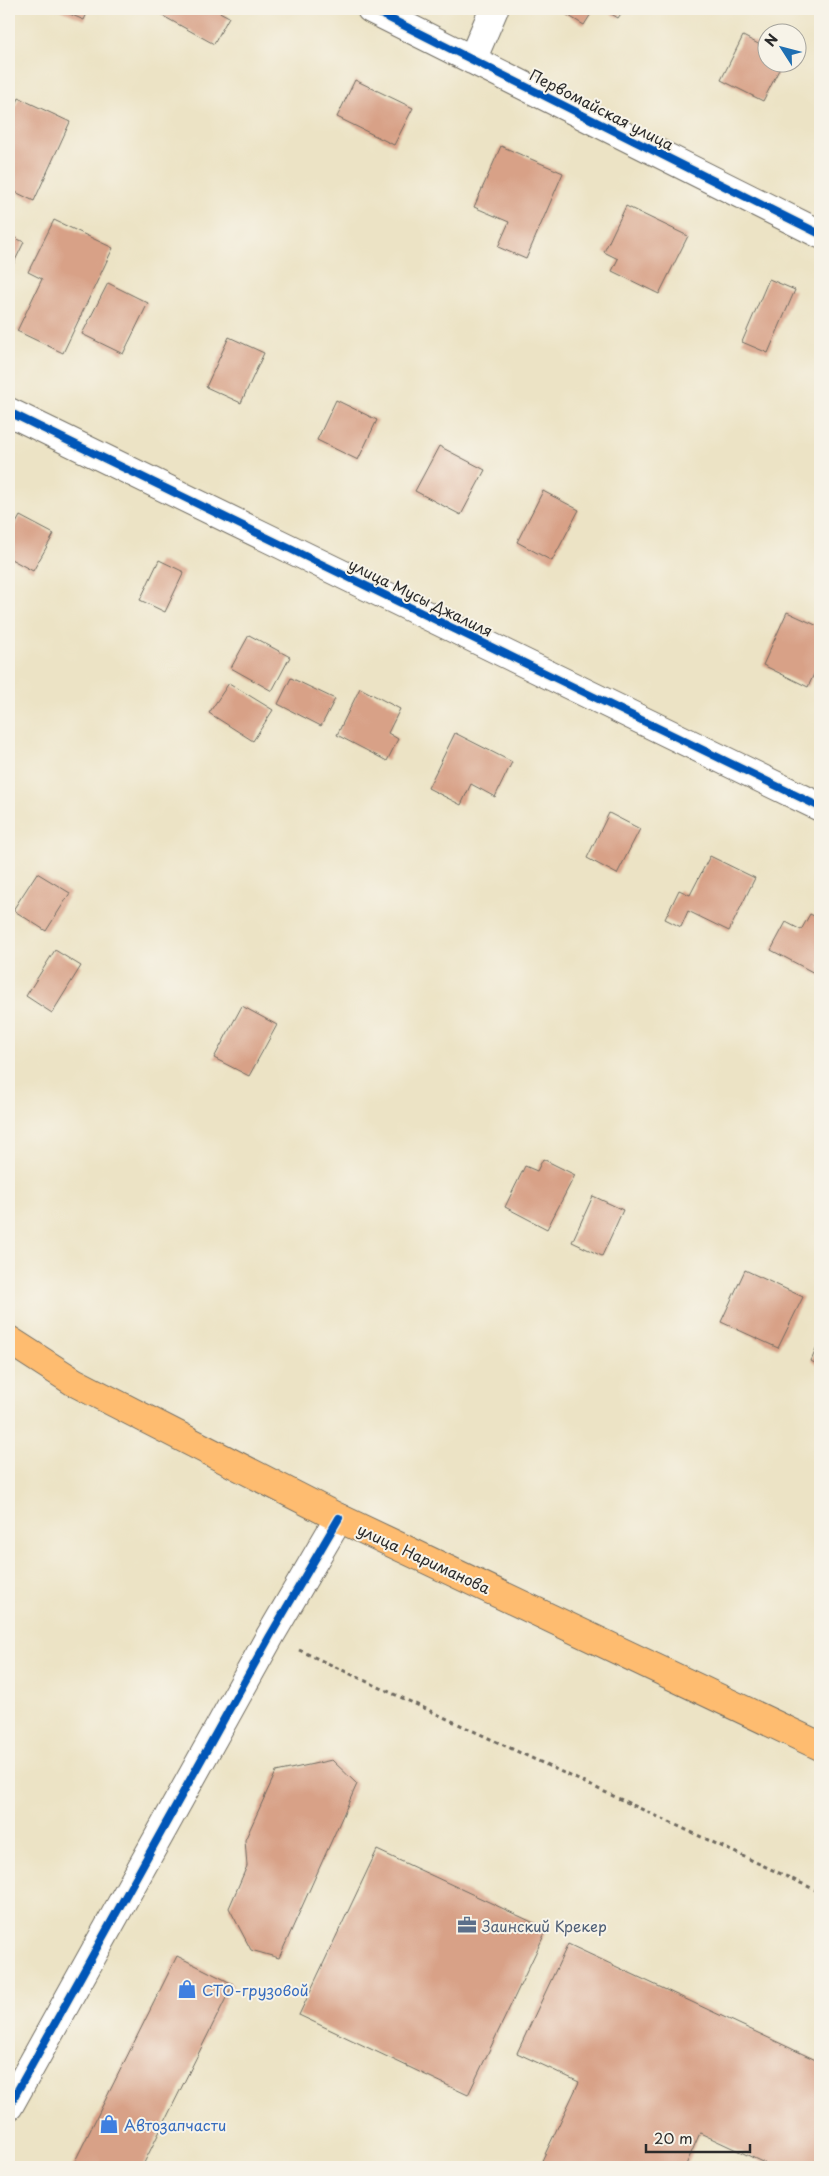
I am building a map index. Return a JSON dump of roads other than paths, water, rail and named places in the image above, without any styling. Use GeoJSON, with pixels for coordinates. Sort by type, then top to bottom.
{"type":"FeatureCollection","features":[{"type":"Feature","properties":{"kind":"main road","name":"улица Нариманова"},"geometry":{"type":"LineString","coordinates":[[9,1340],[74,1382],[339,1518],[820,1746]]}},
{"type":"Feature","properties":{"kind":"street","name":"Первомайская улица"},"geometry":{"type":"LineString","coordinates":[[371,9],[820,234]]}},
{"type":"Feature","properties":{"kind":"street"},"geometry":{"type":"LineString","coordinates":[[472,60],[494,9]]}},
{"type":"Feature","properties":{"kind":"street","name":"улица Мусы Джалиля"},"geometry":{"type":"LineString","coordinates":[[9,412],[820,807]]}},
{"type":"Feature","properties":{"kind":"street"},"geometry":{"type":"LineString","coordinates":[[9,2106],[270,1636],[339,1518]]}},
{"type":"Feature","properties":{"kind":"place","name":"Заинский Крекер"},"geometry":{"type":"Point","coordinates":[467,1925]}},
{"type":"Feature","properties":{"kind":"place","name":"СТО-грузовой"},"geometry":{"type":"Point","coordinates":[187,1989]}},
{"type":"Feature","properties":{"kind":"place","name":"Автозапчасти"},"geometry":{"type":"Point","coordinates":[109,2124]}}]}
